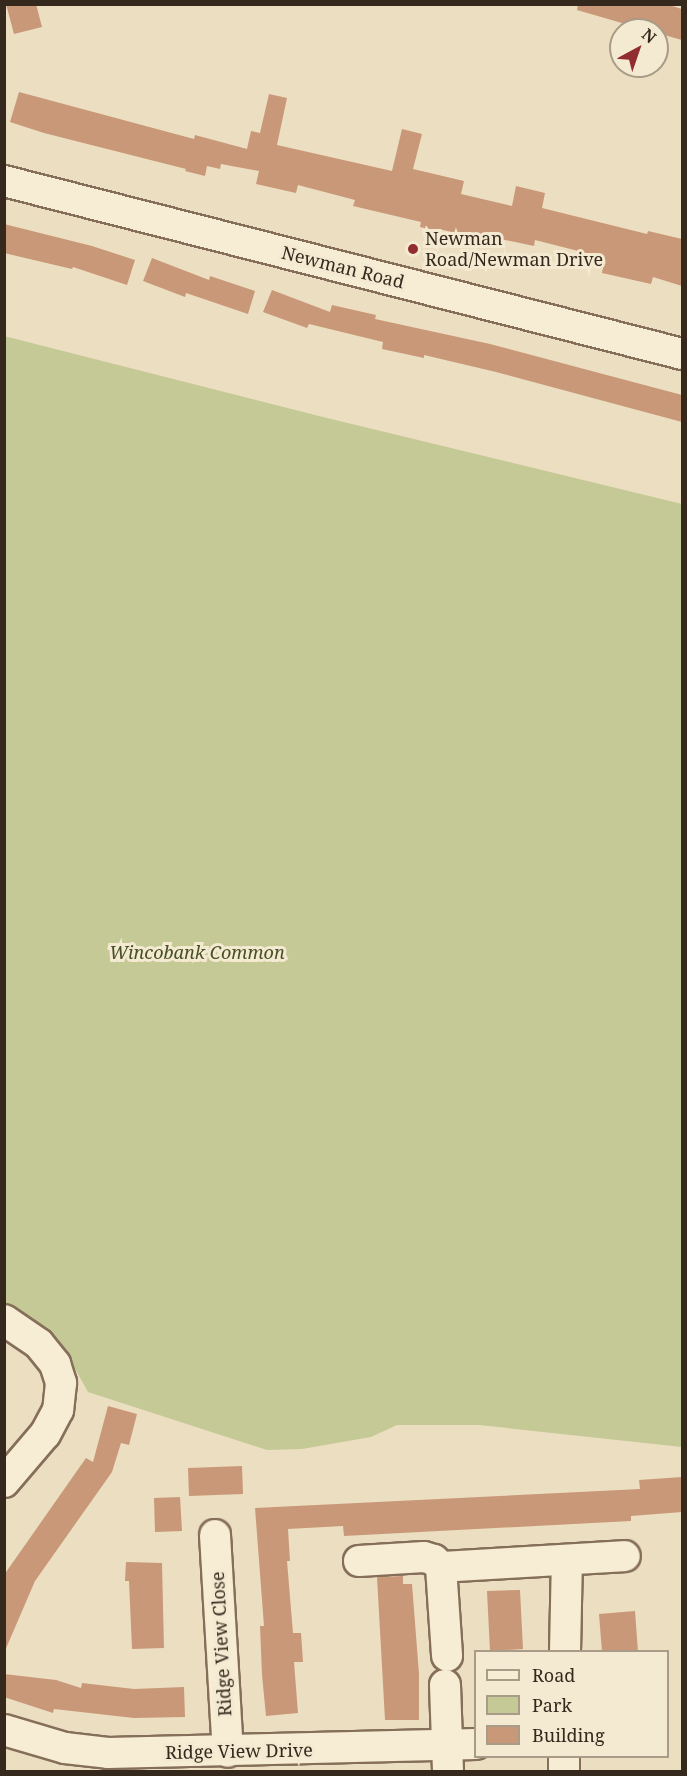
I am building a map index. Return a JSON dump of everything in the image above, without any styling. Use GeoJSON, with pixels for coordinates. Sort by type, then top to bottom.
{"type":"FeatureCollection","features":[{"type":"Feature","properties":{"kind":"street","name":"Newman Road"},"geometry":{"type":"LineString","coordinates":[[4,181],[682,354]]}},
{"type":"Feature","properties":{"kind":"street"},"geometry":{"type":"LineString","coordinates":[[4,1320],[39,1344],[55,1364],[61,1383],[58,1410],[45,1434],[4,1482]]}},
{"type":"Feature","properties":{"kind":"street","name":"Ridge View Close"},"geometry":{"type":"LineString","coordinates":[[215,1534],[228,1752]]}},
{"type":"Feature","properties":{"kind":"street"},"geometry":{"type":"LineString","coordinates":[[441,1567],[625,1556]]}},
{"type":"Feature","properties":{"kind":"street"},"geometry":{"type":"LineString","coordinates":[[359,1561],[424,1557],[434,1560],[441,1567],[446,1671],[457,1754]]}},
{"type":"Feature","properties":{"kind":"street"},"geometry":{"type":"LineString","coordinates":[[565,1650],[567,1560]]}},
{"type":"Feature","properties":{"kind":"street","name":"Ridge View Drive"},"geometry":{"type":"LineString","coordinates":[[4,1730],[64,1748],[108,1753],[457,1754]]}},
{"type":"Feature","properties":{"kind":"green space","name":"Wincobank Common"},"geometry":{"type":"Polygon","coordinates":[[[4,336],[323,417],[682,504],[682,1447],[479,1425],[397,1425],[371,1437],[302,1449],[267,1450],[88,1392],[60,1342],[35,1320],[5,1308],[4,336]]]}},
{"type":"Feature","properties":{"kind":"building"},"geometry":{"type":"Polygon","coordinates":[[[6,4],[36,4],[42,27],[14,34],[6,4]]]}},
{"type":"Feature","properties":{"kind":"building"},"geometry":{"type":"Polygon","coordinates":[[[578,4],[666,4],[682,9],[682,40],[669,36],[669,18],[609,19],[577,10],[578,4]]]}},
{"type":"Feature","properties":{"kind":"building"},"geometry":{"type":"Polygon","coordinates":[[[19,92],[194,139],[195,135],[247,149],[251,131],[260,133],[269,94],[287,98],[277,145],[392,171],[402,129],[422,134],[413,169],[464,181],[461,194],[512,206],[516,186],[545,193],[542,208],[647,234],[648,231],[682,239],[682,286],[653,277],[651,284],[602,273],[604,262],[593,260],[594,255],[535,240],[534,246],[487,236],[486,240],[439,229],[439,231],[420,227],[421,222],[353,206],[355,200],[298,185],[296,193],[256,184],[259,171],[221,164],[220,169],[207,166],[205,176],[185,171],[186,169],[44,133],[10,122],[19,92]]]}},
{"type":"Feature","properties":{"kind":"building"},"geometry":{"type":"Polygon","coordinates":[[[4,224],[92,246],[135,260],[127,285],[73,267],[72,269],[4,253],[4,224]]]}},
{"type":"Feature","properties":{"kind":"building"},"geometry":{"type":"Polygon","coordinates":[[[152,258],[209,280],[210,276],[255,291],[248,314],[186,293],[185,297],[143,281],[152,258]]]}},
{"type":"Feature","properties":{"kind":"building"},"geometry":{"type":"Polygon","coordinates":[[[272,290],[330,312],[332,305],[376,315],[375,319],[490,344],[682,395],[682,422],[496,372],[424,355],[424,358],[382,349],[383,342],[309,324],[307,328],[263,312],[272,290]]]}},
{"type":"Feature","properties":{"kind":"building"},"geometry":{"type":"Polygon","coordinates":[[[108,1406],[137,1414],[129,1445],[121,1443],[112,1472],[35,1581],[4,1653],[4,1575],[86,1458],[93,1462],[108,1406]]]}},
{"type":"Feature","properties":{"kind":"building"},"geometry":{"type":"Polygon","coordinates":[[[242,1466],[243,1494],[189,1496],[188,1468],[242,1466]]]}},
{"type":"Feature","properties":{"kind":"building"},"geometry":{"type":"Polygon","coordinates":[[[682,1477],[682,1512],[631,1516],[631,1521],[344,1536],[343,1526],[288,1529],[290,1561],[287,1561],[293,1633],[301,1633],[303,1662],[294,1662],[298,1713],[266,1716],[260,1626],[264,1626],[255,1508],[640,1489],[639,1480],[682,1477]]]}},
{"type":"Feature","properties":{"kind":"building"},"geometry":{"type":"Polygon","coordinates":[[[180,1497],[182,1531],[155,1532],[154,1498],[180,1497]]]}},
{"type":"Feature","properties":{"kind":"building"},"geometry":{"type":"Polygon","coordinates":[[[126,1562],[162,1563],[164,1648],[132,1649],[129,1581],[125,1581],[126,1562]]]}},
{"type":"Feature","properties":{"kind":"building"},"geometry":{"type":"Polygon","coordinates":[[[403,1576],[403,1584],[412,1584],[419,1674],[419,1720],[385,1720],[377,1577],[403,1576]]]}},
{"type":"Feature","properties":{"kind":"building"},"geometry":{"type":"Polygon","coordinates":[[[520,1590],[523,1649],[490,1650],[487,1591],[520,1590]]]}},
{"type":"Feature","properties":{"kind":"building"},"geometry":{"type":"Polygon","coordinates":[[[635,1611],[638,1650],[602,1650],[599,1614],[635,1611]]]}},
{"type":"Feature","properties":{"kind":"building"},"geometry":{"type":"Polygon","coordinates":[[[4,1674],[56,1680],[81,1688],[82,1683],[134,1689],[184,1687],[185,1717],[134,1718],[54,1709],[53,1713],[4,1697],[4,1674]]]}},
{"type":"Feature","properties":{"kind":"place","name":"Newman Road/Newman Drive"},"geometry":{"type":"Point","coordinates":[413,249]}}]}
